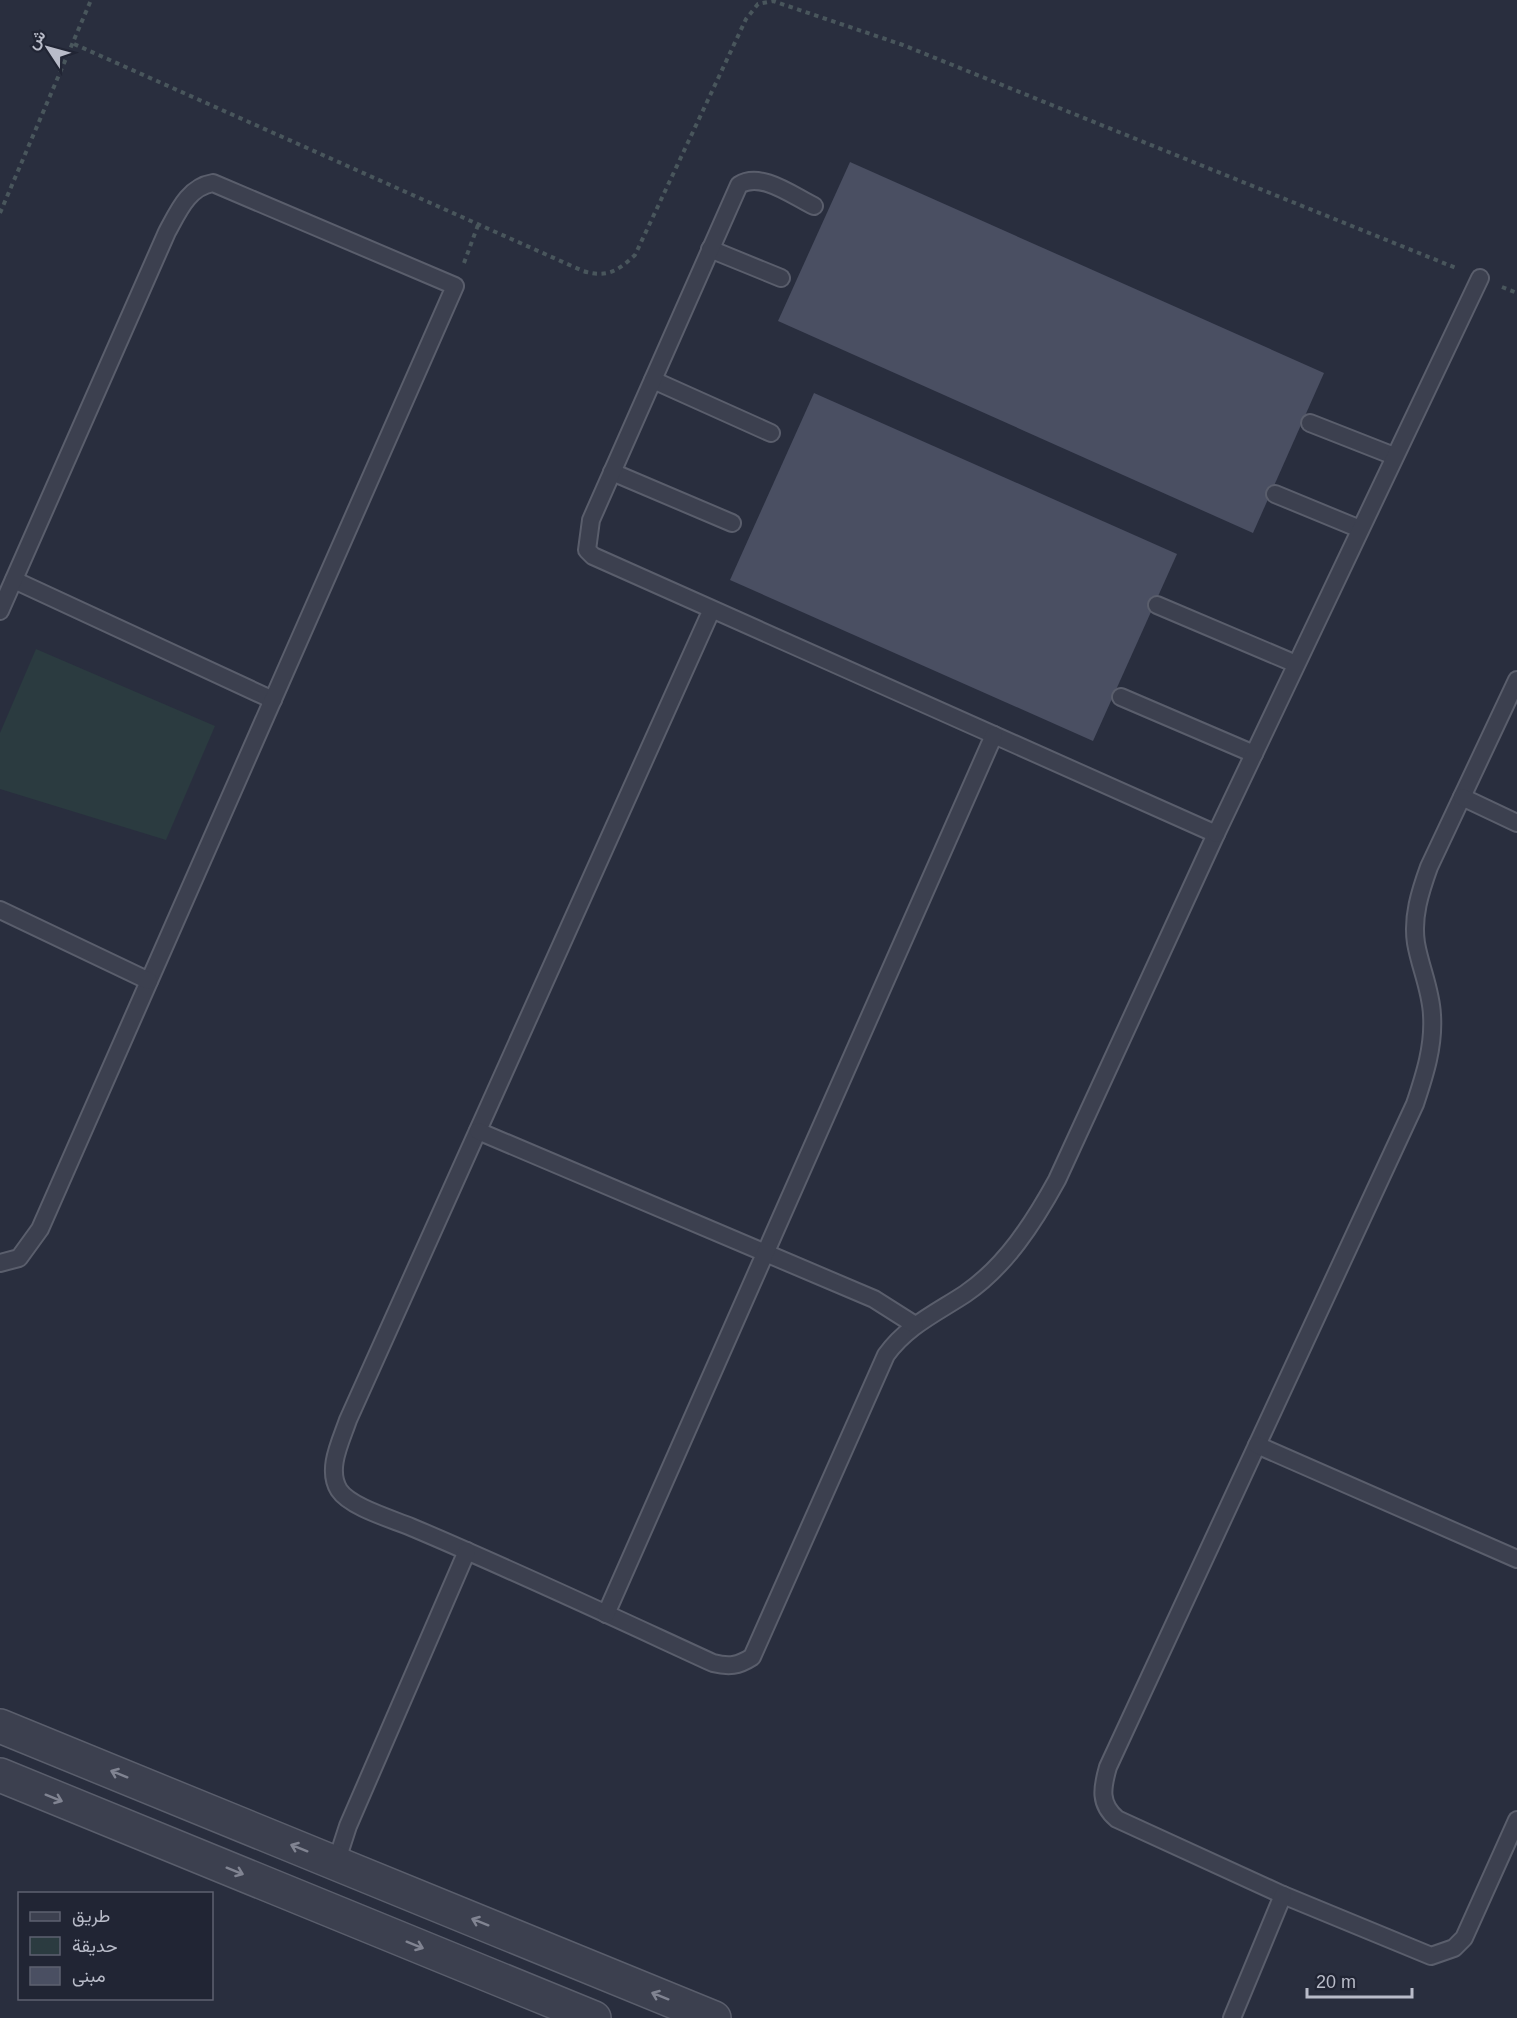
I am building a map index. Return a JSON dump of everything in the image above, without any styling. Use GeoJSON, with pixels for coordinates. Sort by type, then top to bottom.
{"type":"FeatureCollection","features":[{"type":"Feature","properties":{"kind":"street"},"geometry":{"type":"LineString","coordinates":[[0,1726],[714,2018]]}},
{"type":"Feature","properties":{"kind":"street"},"geometry":{"type":"LineString","coordinates":[[0,1775],[594,2018]]}},
{"type":"Feature","properties":{"kind":"street"},"geometry":{"type":"LineString","coordinates":[[329,1910],[336,1863]]}},
{"type":"Feature","properties":{"kind":"lane"},"geometry":{"type":"LineString","coordinates":[[814,206],[760,180],[746,181],[739,185],[591,520],[587,550],[593,556],[1216,834]]}},
{"type":"Feature","properties":{"kind":"lane"},"geometry":{"type":"LineString","coordinates":[[0,611],[167,232],[182,205],[202,184],[213,183],[455,286],[40,1229],[19,1258],[0,1263]]}},
{"type":"Feature","properties":{"kind":"lane"},"geometry":{"type":"LineString","coordinates":[[710,249],[781,278]]}},
{"type":"Feature","properties":{"kind":"lane"},"geometry":{"type":"LineString","coordinates":[[712,609],[348,1420],[333,1470],[334,1482],[340,1493],[350,1500],[713,1663],[729,1667],[741,1664],[752,1657],[886,1355],[898,1338],[975,1285],[1018,1242],[1037,1216],[1057,1180],[1216,834],[1480,278]]}},
{"type":"Feature","properties":{"kind":"lane"},"geometry":{"type":"LineString","coordinates":[[653,380],[771,433]]}},
{"type":"Feature","properties":{"kind":"lane"},"geometry":{"type":"LineString","coordinates":[[1310,423],[1395,456]]}},
{"type":"Feature","properties":{"kind":"lane"},"geometry":{"type":"LineString","coordinates":[[612,472],[732,523]]}},
{"type":"Feature","properties":{"kind":"lane"},"geometry":{"type":"LineString","coordinates":[[1275,494],[1360,529]]}},
{"type":"Feature","properties":{"kind":"lane"},"geometry":{"type":"LineString","coordinates":[[14,580],[273,700]]}},
{"type":"Feature","properties":{"kind":"lane"},"geometry":{"type":"LineString","coordinates":[[1157,605],[1296,664]]}},
{"type":"Feature","properties":{"kind":"lane"},"geometry":{"type":"LineString","coordinates":[[1517,680],[1429,867],[1418,898],[1415,925],[1416,944],[1432,1014],[1432,1038],[1427,1067],[1415,1104],[1108,1767],[1103,1787],[1103,1800],[1107,1811],[1117,1819],[1283,1895],[1431,1956],[1454,1948],[1472,1925],[1517,1820]]}},
{"type":"Feature","properties":{"kind":"lane"},"geometry":{"type":"LineString","coordinates":[[1121,697],[1254,754]]}},
{"type":"Feature","properties":{"kind":"lane"},"geometry":{"type":"LineString","coordinates":[[606,1614],[994,735]]}},
{"type":"Feature","properties":{"kind":"lane"},"geometry":{"type":"LineString","coordinates":[[1462,797],[1517,823]]}},
{"type":"Feature","properties":{"kind":"lane"},"geometry":{"type":"LineString","coordinates":[[0,910],[149,981]]}},
{"type":"Feature","properties":{"kind":"lane"},"geometry":{"type":"LineString","coordinates":[[478,1131],[874,1299],[915,1325]]}},
{"type":"Feature","properties":{"kind":"lane"},"geometry":{"type":"LineString","coordinates":[[1257,1445],[1517,1560]]}},
{"type":"Feature","properties":{"kind":"lane"},"geometry":{"type":"LineString","coordinates":[[336,1863],[348,1826],[467,1551]]}},
{"type":"Feature","properties":{"kind":"lane"},"geometry":{"type":"LineString","coordinates":[[1232,2018],[1283,1895]]}},
{"type":"Feature","properties":{"kind":"path"},"geometry":{"type":"LineString","coordinates":[[0,213],[91,0]]}},
{"type":"Feature","properties":{"kind":"path"},"geometry":{"type":"LineString","coordinates":[[74,44],[478,225],[591,273],[608,274],[625,265],[636,255],[746,20],[758,4],[773,1],[903,45],[1517,293]]}},
{"type":"Feature","properties":{"kind":"path"},"geometry":{"type":"LineString","coordinates":[[455,286],[478,225]]}},
{"type":"Feature","properties":{"kind":"green space"},"geometry":{"type":"Polygon","coordinates":[[[36,649],[215,726],[166,840],[0,789],[0,733],[36,649]]]}},
{"type":"Feature","properties":{"kind":"building"},"geometry":{"type":"Polygon","coordinates":[[[850,162],[1324,373],[1253,533],[778,321],[850,162]]]}},
{"type":"Feature","properties":{"kind":"building"},"geometry":{"type":"Polygon","coordinates":[[[814,393],[1177,554],[1093,741],[730,580],[814,393]]]}}]}
